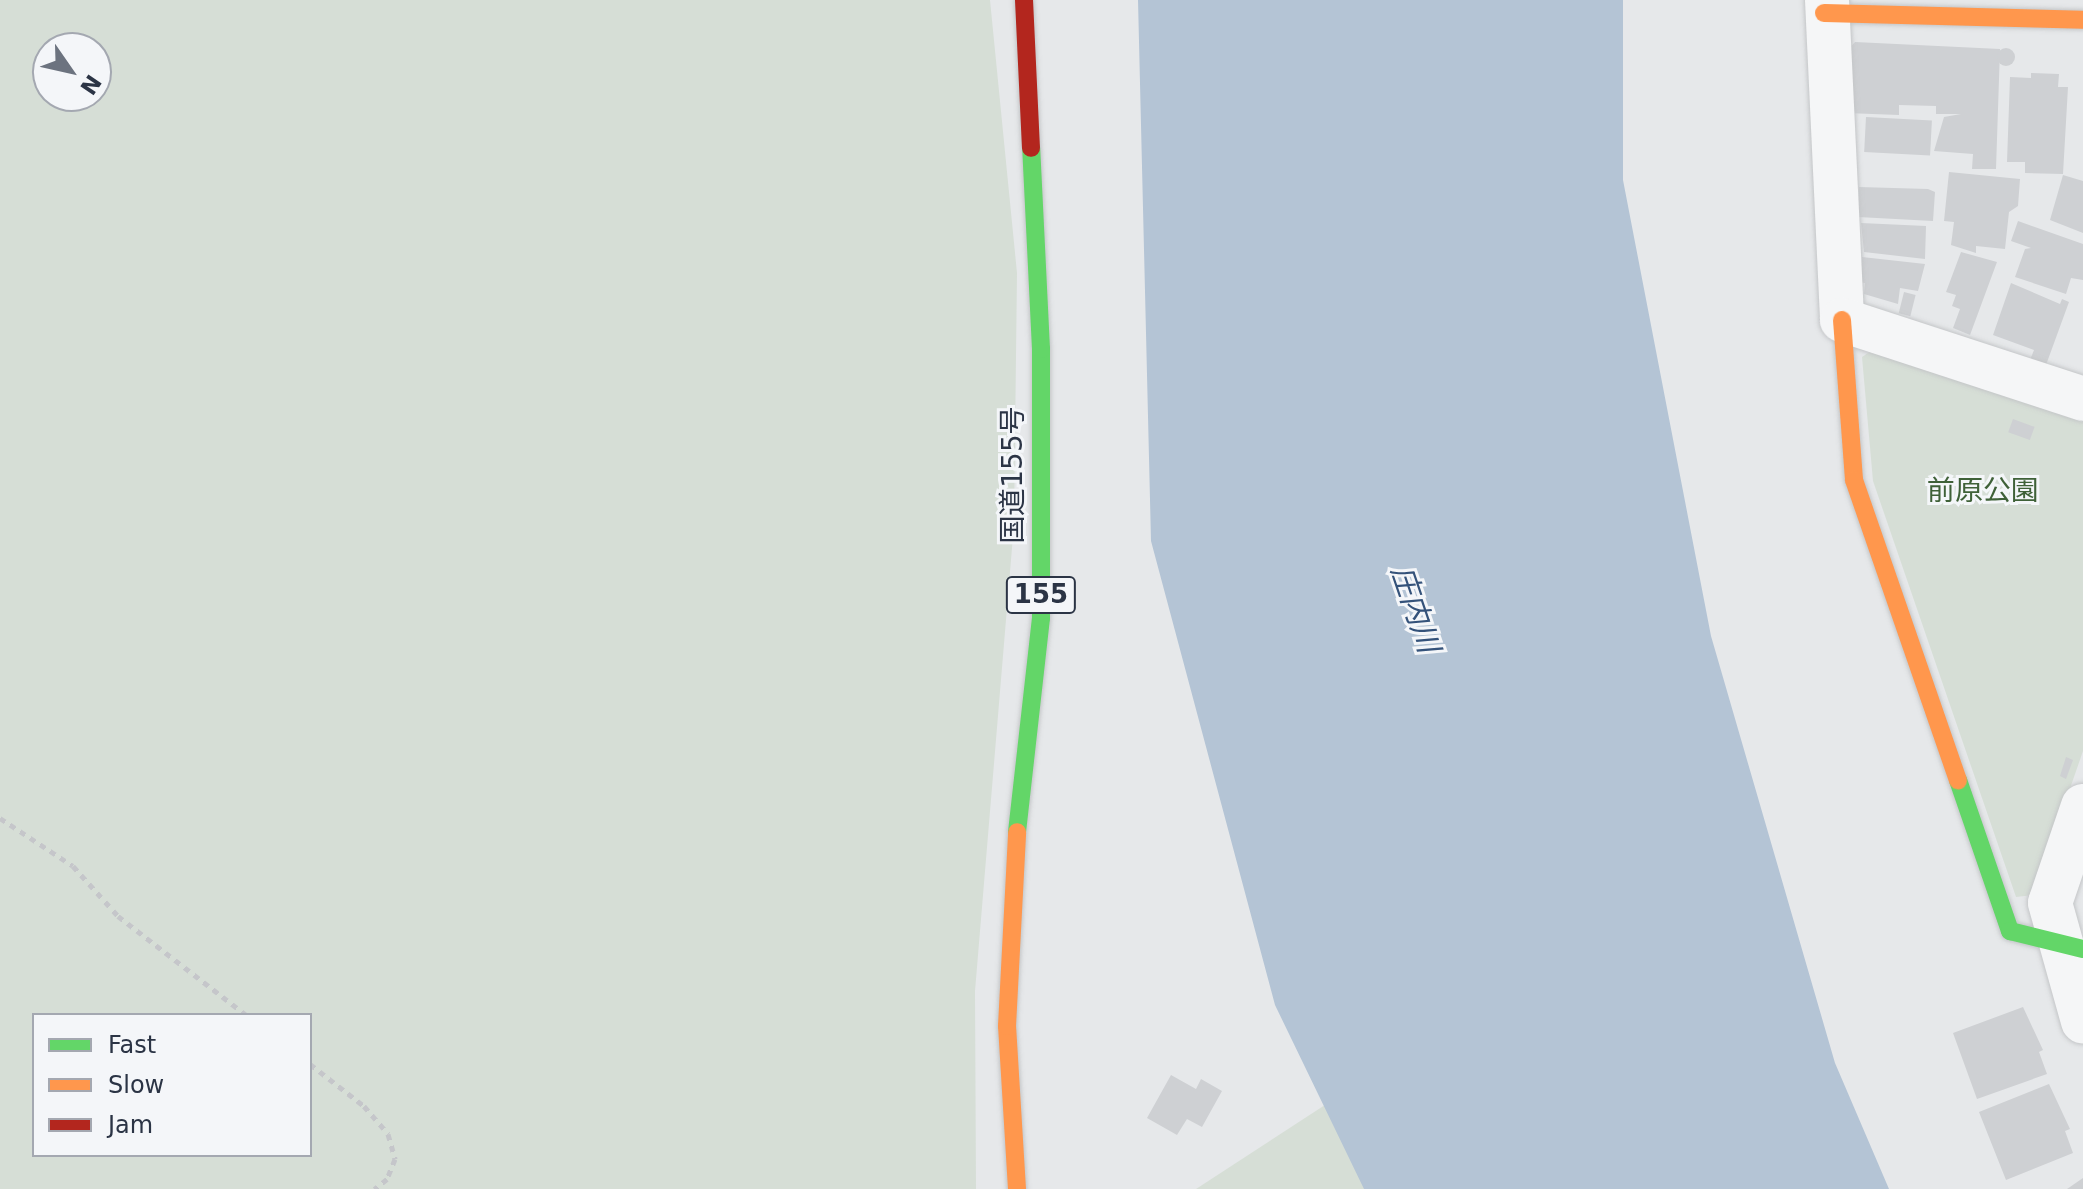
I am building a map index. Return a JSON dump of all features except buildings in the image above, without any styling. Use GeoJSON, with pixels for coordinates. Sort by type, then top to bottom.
{"type":"FeatureCollection","features":[{"type":"Feature","properties":{"kind":"main road","name":"国道155号"},"geometry":{"type":"LineString","coordinates":[[1017,1189],[1007,1026],[1010,897],[1041,618],[1041,349],[1024,0]]}},
{"type":"Feature","properties":{"kind":"main road"},"geometry":{"type":"LineString","coordinates":[[1826,6],[2083,20]]}},
{"type":"Feature","properties":{"kind":"main road"},"geometry":{"type":"LineString","coordinates":[[1842,320],[1854,480],[2010,931],[2070,947]]}},
{"type":"Feature","properties":{"kind":"street"},"geometry":{"type":"LineString","coordinates":[[1826,6],[1842,320],[2083,399]]}},
{"type":"Feature","properties":{"kind":"street"},"geometry":{"type":"LineString","coordinates":[[2083,806],[2050,903],[2070,947],[2083,1021]]}},
{"type":"Feature","properties":{"kind":"path"},"geometry":{"type":"LineString","coordinates":[[0,818],[73,866],[118,916],[243,1013]]}},
{"type":"Feature","properties":{"kind":"path"},"geometry":{"type":"LineString","coordinates":[[312,1066],[364,1106],[388,1134],[395,1159],[387,1179],[374,1189]]}},
{"type":"Feature","properties":{"kind":"green space"},"geometry":{"type":"Polygon","coordinates":[[[0,0],[990,0],[1017,273],[1014,524],[975,991],[976,1189],[0,1189],[0,0]]]}},
{"type":"Feature","properties":{"kind":"green space","name":"前原公園"},"geometry":{"type":"Polygon","coordinates":[[[1877,347],[2083,416],[2083,751],[2033,895],[2016,897],[1873,481],[1862,357],[1877,347]]]}},
{"type":"Feature","properties":{"kind":"green space"},"geometry":{"type":"Polygon","coordinates":[[[1371,1075],[1712,1189],[1196,1189],[1371,1075]]]}},
{"type":"Feature","properties":{"kind":"water","name":"庄内川"},"geometry":{"type":"Polygon","coordinates":[[[1138,0],[1623,0],[1623,180],[1711,636],[1835,1063],[1889,1189],[1364,1189],[1275,1005],[1151,541],[1138,0]]]}},
{"type":"Feature","properties":{"kind":"traffic: fast"},"geometry":{"type":"LineString","coordinates":[[1017,832],[1041,618],[1041,349],[1031,148]]}},
{"type":"Feature","properties":{"kind":"traffic: fast"},"geometry":{"type":"LineString","coordinates":[[1958,780],[2010,931],[2083,949]]}},
{"type":"Feature","properties":{"kind":"traffic: slow"},"geometry":{"type":"LineString","coordinates":[[1824,13],[2083,20]]}},
{"type":"Feature","properties":{"kind":"traffic: slow"},"geometry":{"type":"LineString","coordinates":[[1842,320],[1854,480],[1958,780]]}},
{"type":"Feature","properties":{"kind":"traffic: slow"},"geometry":{"type":"LineString","coordinates":[[1017,832],[1007,1026],[1017,1189]]}},
{"type":"Feature","properties":{"kind":"traffic: jam"},"geometry":{"type":"LineString","coordinates":[[1024,0],[1031,148]]}}]}
